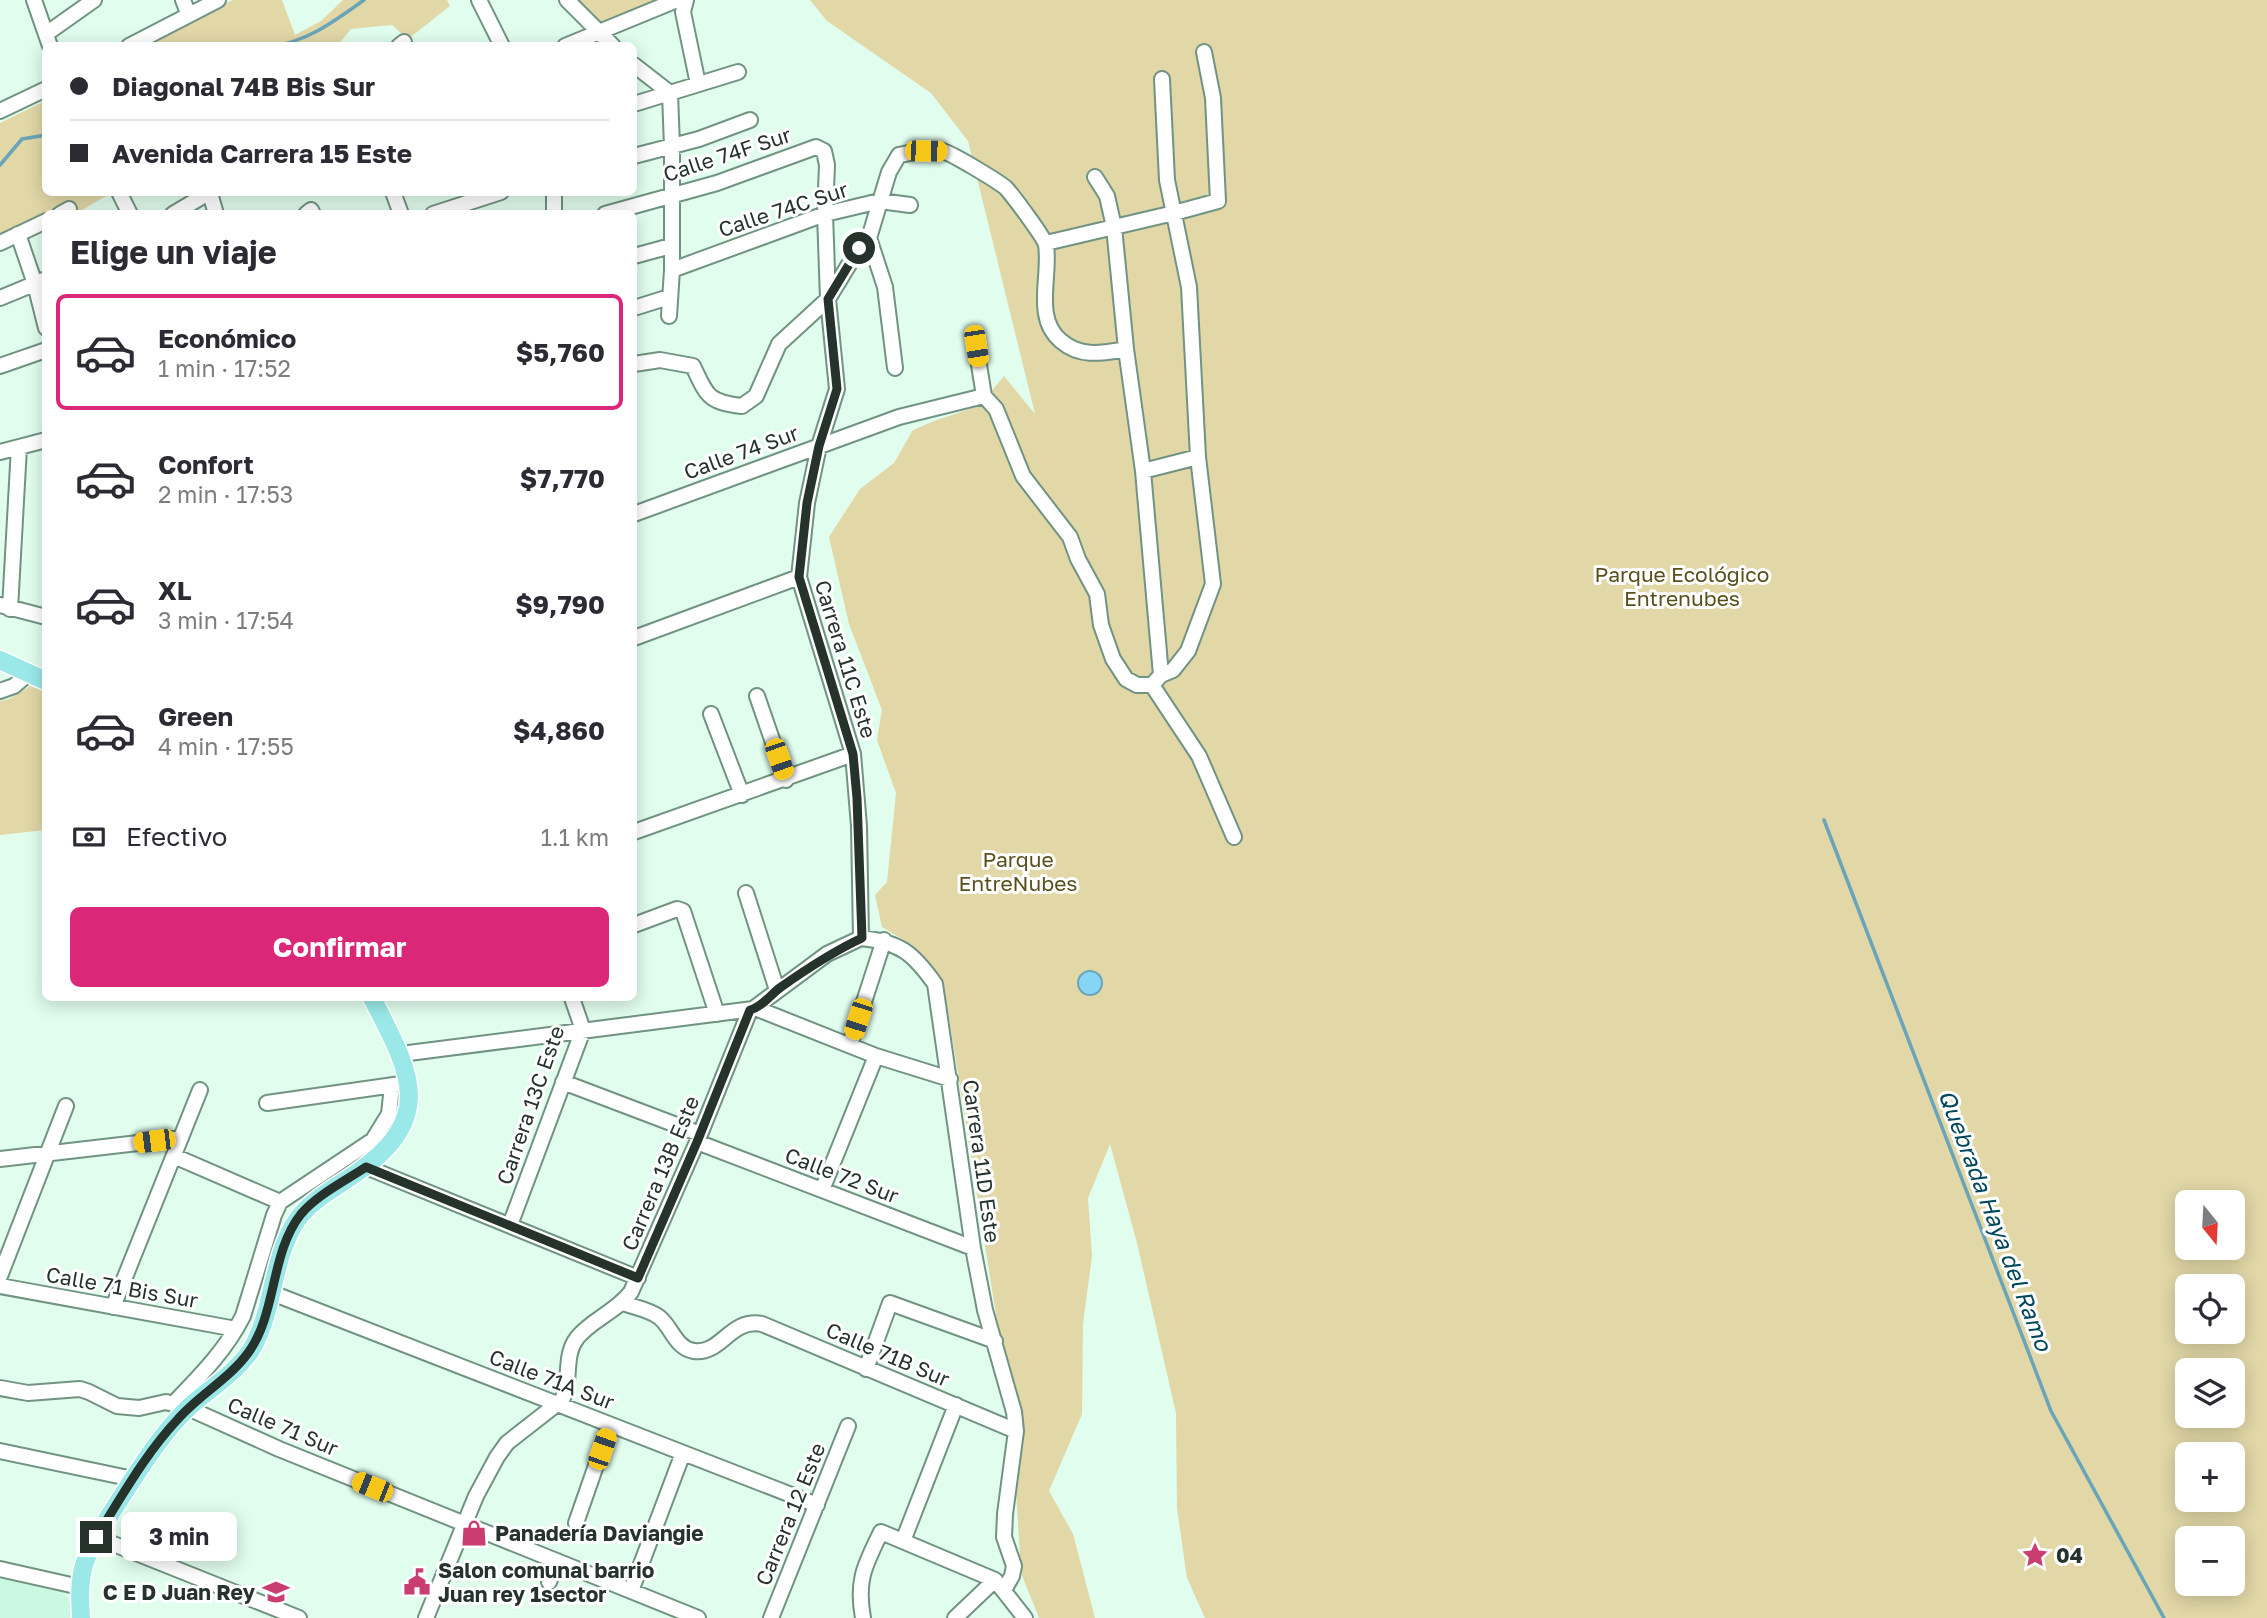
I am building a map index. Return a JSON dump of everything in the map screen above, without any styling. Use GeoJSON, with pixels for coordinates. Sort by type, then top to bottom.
{"type":"FeatureCollection","features":[{"type":"Feature","properties":{"kind":"main road"},"geometry":{"type":"LineString","coordinates":[[0,660],[42,679]]}},
{"type":"Feature","properties":{"kind":"main road"},"geometry":{"type":"LineString","coordinates":[[81,1618],[80,1587],[84,1567],[96,1537],[181,1405],[237,1366],[248,1354],[255,1342],[272,1293],[288,1238],[303,1212],[366,1167],[389,1147],[399,1132],[410,1102],[401,1084],[401,1054],[374,1001]]}},
{"type":"Feature","properties":{"kind":"street"},"geometry":{"type":"LineString","coordinates":[[34,0],[48,40],[94,0]]}},
{"type":"Feature","properties":{"kind":"street"},"geometry":{"type":"LineString","coordinates":[[135,42],[185,7],[218,0]]}},
{"type":"Feature","properties":{"kind":"street"},"geometry":{"type":"LineString","coordinates":[[478,0],[500,42]]}},
{"type":"Feature","properties":{"kind":"street"},"geometry":{"type":"LineString","coordinates":[[567,0],[609,42]]}},
{"type":"Feature","properties":{"kind":"street"},"geometry":{"type":"LineString","coordinates":[[575,42],[677,0]]}},
{"type":"Feature","properties":{"kind":"street"},"geometry":{"type":"LineString","coordinates":[[686,0],[683,12],[698,84]]}},
{"type":"Feature","properties":{"kind":"street"},"geometry":{"type":"LineString","coordinates":[[1046,243],[1218,201],[1213,98],[1204,51]]}},
{"type":"Feature","properties":{"kind":"street"},"geometry":{"type":"LineString","coordinates":[[637,67],[670,93]]}},
{"type":"Feature","properties":{"kind":"street"},"geometry":{"type":"LineString","coordinates":[[637,103],[738,72]]}},
{"type":"Feature","properties":{"kind":"street"},"geometry":{"type":"LineString","coordinates":[[976,346],[984,396],[996,409],[1023,476],[1070,537],[1078,559],[1097,594],[1101,625],[1113,659],[1126,678],[1137,684],[1157,680],[1173,670],[1188,651],[1213,584],[1198,457],[1189,287],[1167,180],[1162,79]]}},
{"type":"Feature","properties":{"kind":"street"},"geometry":{"type":"LineString","coordinates":[[0,111],[42,91]]}},
{"type":"Feature","properties":{"kind":"street"},"geometry":{"type":"LineString","coordinates":[[669,316],[672,270],[670,93]]}},
{"type":"Feature","properties":{"kind":"street"},"geometry":{"type":"LineString","coordinates":[[637,155],[672,147],[750,120]]}},
{"type":"Feature","properties":{"kind":"street","name":"Calle 74F Sur"},"geometry":{"type":"LineString","coordinates":[[618,210],[704,187],[781,158],[816,147],[821,148]]}},
{"type":"Feature","properties":{"kind":"street","name":"Carrera 11C Este"},"geometry":{"type":"LineString","coordinates":[[821,148],[827,164],[825,214],[828,299],[837,389],[819,446],[807,503],[799,577],[853,754],[862,938]]}},
{"type":"Feature","properties":{"kind":"street"},"geometry":{"type":"LineString","coordinates":[[637,364],[660,360],[693,366],[705,393],[720,404],[741,406],[755,396],[779,344],[828,299],[859,248],[869,237],[888,172],[899,155],[926,151],[943,151],[1005,188],[1046,243],[1046,319],[1053,334],[1072,350],[1098,354],[1126,349]]}},
{"type":"Feature","properties":{"kind":"street"},"geometry":{"type":"LineString","coordinates":[[1095,177],[1107,196],[1114,227],[1126,349],[1143,471],[1157,680],[1199,756],[1234,837]]}},
{"type":"Feature","properties":{"kind":"street"},"geometry":{"type":"LineString","coordinates":[[180,210],[203,196]]}},
{"type":"Feature","properties":{"kind":"street"},"geometry":{"type":"LineString","coordinates":[[445,210],[489,196]]}},
{"type":"Feature","properties":{"kind":"street","name":"Calle 74C Sur"},"geometry":{"type":"LineString","coordinates":[[672,270],[825,214],[880,201],[910,205]]}},
{"type":"Feature","properties":{"kind":"street"},"geometry":{"type":"LineString","coordinates":[[0,243],[42,222]]}},
{"type":"Feature","properties":{"kind":"street"},"geometry":{"type":"LineString","coordinates":[[0,298],[40,282],[19,234]]}},
{"type":"Feature","properties":{"kind":"street"},"geometry":{"type":"LineString","coordinates":[[869,237],[885,287],[895,368]]}},
{"type":"Feature","properties":{"kind":"street"},"geometry":{"type":"LineString","coordinates":[[637,255],[671,246]]}},
{"type":"Feature","properties":{"kind":"street"},"geometry":{"type":"LineString","coordinates":[[637,307],[669,298]]}},
{"type":"Feature","properties":{"kind":"street"},"geometry":{"type":"LineString","coordinates":[[0,366],[42,351]]}},
{"type":"Feature","properties":{"kind":"street","name":"Calle 74 Sur"},"geometry":{"type":"LineString","coordinates":[[637,513],[899,417],[984,396]]}},
{"type":"Feature","properties":{"kind":"street"},"geometry":{"type":"LineString","coordinates":[[0,452],[42,441]]}},
{"type":"Feature","properties":{"kind":"street"},"geometry":{"type":"LineString","coordinates":[[19,447],[5,607],[42,616]]}},
{"type":"Feature","properties":{"kind":"street"},"geometry":{"type":"LineString","coordinates":[[1143,471],[1198,457]]}},
{"type":"Feature","properties":{"kind":"street"},"geometry":{"type":"LineString","coordinates":[[637,637],[799,577]]}},
{"type":"Feature","properties":{"kind":"street"},"geometry":{"type":"LineString","coordinates":[[0,691],[14,685],[28,674]]}},
{"type":"Feature","properties":{"kind":"street"},"geometry":{"type":"LineString","coordinates":[[757,696],[786,780]]}},
{"type":"Feature","properties":{"kind":"street"},"geometry":{"type":"LineString","coordinates":[[711,714],[741,795]]}},
{"type":"Feature","properties":{"kind":"street"},"geometry":{"type":"LineString","coordinates":[[637,831],[853,754]]}},
{"type":"Feature","properties":{"kind":"street"},"geometry":{"type":"LineString","coordinates":[[746,893],[777,990]]}},
{"type":"Feature","properties":{"kind":"street"},"geometry":{"type":"LineString","coordinates":[[637,924],[677,909],[683,911],[717,1013]]}},
{"type":"Feature","properties":{"kind":"street"},"geometry":{"type":"LineString","coordinates":[[753,1009],[827,954],[862,938]]}},
{"type":"Feature","properties":{"kind":"street","name":"Carrera 11D Este"},"geometry":{"type":"LineString","coordinates":[[862,938],[884,940],[900,946],[925,970],[935,984],[973,1248],[982,1295],[1014,1412],[1016,1431],[1004,1537],[1014,1566],[1012,1576],[1000,1585]]}},
{"type":"Feature","properties":{"kind":"street"},"geometry":{"type":"LineString","coordinates":[[850,1045],[884,940]]}},
{"type":"Feature","properties":{"kind":"street","name":"Carrera 13C Este"},"geometry":{"type":"LineString","coordinates":[[509,1226],[583,1030],[573,1001]]}},
{"type":"Feature","properties":{"kind":"street"},"geometry":{"type":"LineString","coordinates":[[401,1054],[753,1009],[876,1056],[950,1079]]}},
{"type":"Feature","properties":{"kind":"street","name":"Carrera 13B Este"},"geometry":{"type":"LineString","coordinates":[[558,1404],[566,1393],[569,1361],[578,1336],[623,1303],[638,1278],[753,1009]]}},
{"type":"Feature","properties":{"kind":"street"},"geometry":{"type":"LineString","coordinates":[[822,1190],[876,1056]]}},
{"type":"Feature","properties":{"kind":"street","name":"Calle 72 Sur"},"geometry":{"type":"LineString","coordinates":[[563,1082],[822,1190],[973,1248]]}},
{"type":"Feature","properties":{"kind":"street"},"geometry":{"type":"LineString","coordinates":[[181,1405],[243,1316],[280,1202],[373,1140],[383,1128],[401,1084],[267,1102]]}},
{"type":"Feature","properties":{"kind":"street"},"geometry":{"type":"LineString","coordinates":[[113,1307],[200,1090]]}},
{"type":"Feature","properties":{"kind":"street"},"geometry":{"type":"LineString","coordinates":[[0,1276],[66,1106]]}},
{"type":"Feature","properties":{"kind":"street"},"geometry":{"type":"LineString","coordinates":[[0,1159],[181,1138]]}},
{"type":"Feature","properties":{"kind":"street"},"geometry":{"type":"LineString","coordinates":[[174,1156],[280,1202]]}},
{"type":"Feature","properties":{"kind":"street"},"geometry":{"type":"LineString","coordinates":[[366,1167],[638,1278]]}},
{"type":"Feature","properties":{"kind":"street","name":"Calle 71 Bis Sur"},"geometry":{"type":"LineString","coordinates":[[0,1286],[236,1329]]}},
{"type":"Feature","properties":{"kind":"street","name":"Calle 71A Sur"},"geometry":{"type":"LineString","coordinates":[[272,1293],[817,1505]]}},
{"type":"Feature","properties":{"kind":"street","name":"Calle 71B Sur"},"geometry":{"type":"LineString","coordinates":[[623,1303],[659,1317],[684,1347],[693,1351],[715,1345],[743,1323],[762,1324],[1016,1431]]}},
{"type":"Feature","properties":{"kind":"street"},"geometry":{"type":"LineString","coordinates":[[866,1368],[890,1303],[995,1341]]}},
{"type":"Feature","properties":{"kind":"street","name":"Calle 71 Sur"},"geometry":{"type":"LineString","coordinates":[[0,1388],[29,1393],[80,1389],[117,1406],[181,1405],[279,1449],[698,1618]]}},
{"type":"Feature","properties":{"kind":"street"},"geometry":{"type":"LineString","coordinates":[[426,1618],[476,1496],[497,1457],[508,1443],[558,1404]]}},
{"type":"Feature","properties":{"kind":"street"},"geometry":{"type":"LineString","coordinates":[[903,1541],[956,1405]]}},
{"type":"Feature","properties":{"kind":"street"},"geometry":{"type":"LineString","coordinates":[[576,1523],[610,1424]]}},
{"type":"Feature","properties":{"kind":"street","name":"Carrera 12 Este"},"geometry":{"type":"LineString","coordinates":[[771,1618],[848,1426]]}},
{"type":"Feature","properties":{"kind":"street"},"geometry":{"type":"LineString","coordinates":[[0,1451],[133,1479]]}},
{"type":"Feature","properties":{"kind":"street"},"geometry":{"type":"LineString","coordinates":[[631,1591],[684,1453]]}},
{"type":"Feature","properties":{"kind":"street"},"geometry":{"type":"LineString","coordinates":[[863,1618],[860,1603],[861,1578],[881,1532],[1000,1585],[1025,1618]]}},
{"type":"Feature","properties":{"kind":"street"},"geometry":{"type":"LineString","coordinates":[[96,1537],[299,1618]]}},
{"type":"Feature","properties":{"kind":"street"},"geometry":{"type":"LineString","coordinates":[[549,1582],[557,1561]]}},
{"type":"Feature","properties":{"kind":"street"},"geometry":{"type":"LineString","coordinates":[[0,1569],[80,1587]]}},
{"type":"Feature","properties":{"kind":"street"},"geometry":{"type":"LineString","coordinates":[[955,1618],[1000,1585]]}},
{"type":"Feature","properties":{"kind":"shaded area"},"geometry":{"type":"Polygon","coordinates":[[[0,1578],[62,1592],[70,1600],[71,1618],[0,1618],[0,1578]]]}},
{"type":"Feature","properties":{"kind":"green space"},"geometry":{"type":"Polygon","coordinates":[[[233,0],[282,0],[295,35],[321,21],[343,0],[447,0],[450,6],[408,39],[392,25],[351,29],[340,42],[151,42],[182,23],[233,0]]]}},
{"type":"Feature","properties":{"kind":"green space"},"geometry":{"type":"Polygon","coordinates":[[[575,0],[663,0],[601,26],[575,0]]]}},
{"type":"Feature","properties":{"kind":"green space","name":"Parque Ecológico Entrenubes"},"geometry":{"type":"Polygon","coordinates":[[[810,0],[2267,0],[2267,1618],[1205,1618],[1187,1578],[1177,1508],[1176,1413],[1137,1243],[1110,1144],[1088,1198],[1092,1256],[1083,1324],[1082,1414],[1049,1491],[1073,1534],[1095,1618],[1039,1618],[1021,1573],[1016,1491],[1022,1424],[1000,1340],[948,1011],[937,974],[912,945],[882,927],[875,895],[887,882],[896,793],[877,740],[882,710],[849,624],[829,537],[860,489],[894,463],[913,430],[979,406],[1004,376],[1035,414],[968,141],[931,93],[827,21],[810,0]]]}},
{"type":"Feature","properties":{"kind":"green space"},"geometry":{"type":"Polygon","coordinates":[[[42,102],[42,196],[106,196],[82,210],[72,210],[69,205],[58,210],[42,210],[42,219],[0,240],[0,123],[42,102]]]}},
{"type":"Feature","properties":{"kind":"green space"},"geometry":{"type":"Polygon","coordinates":[[[30,686],[42,691],[42,830],[0,835],[0,701],[9,699],[30,686]]]}},
{"type":"Feature","properties":{"kind":"water"},"geometry":{"type":"Polygon","coordinates":[[[1090,971],[1098,975],[1102,983],[1098,991],[1090,995],[1082,991],[1078,983],[1082,975],[1090,971]]]}},
{"type":"Feature","properties":{"kind":"waterway"},"geometry":{"type":"LineString","coordinates":[[290,42],[331,23],[364,0]]}},
{"type":"Feature","properties":{"kind":"waterway"},"geometry":{"type":"LineString","coordinates":[[0,165],[22,139],[42,136]]}},
{"type":"Feature","properties":{"kind":"waterway","name":"Quebrada Haya del Ramo"},"geometry":{"type":"LineString","coordinates":[[1824,820],[2051,1411],[2164,1618]]}},
{"type":"Feature","properties":{"kind":"place","name":"Panadería Daviangie"},"geometry":{"type":"Point","coordinates":[474,1533]}},
{"type":"Feature","properties":{"kind":"place","name":"04"},"geometry":{"type":"Point","coordinates":[2035,1555]}},
{"type":"Feature","properties":{"kind":"place","name":"Salon comunal barrio Juan rey 1sector"},"geometry":{"type":"Point","coordinates":[417,1582]}},
{"type":"Feature","properties":{"kind":"place","name":"C E D Juan Rey"},"geometry":{"type":"Point","coordinates":[276,1592]}},
{"type":"Feature","properties":{"kind":"route"},"geometry":{"type":"LineString","coordinates":[[96,1537],[170,1427],[248,1354],[260,1329],[288,1238],[303,1212],[366,1167],[638,1278],[750,1010],[827,954],[862,938],[853,754],[799,577],[807,503],[819,446],[837,389],[828,299],[859,248]]}},
{"type":"Feature","properties":{"kind":"park label","name":"Parque EntreNubes"},"geometry":{"type":"Point","coordinates":[1018,871]}}]}
